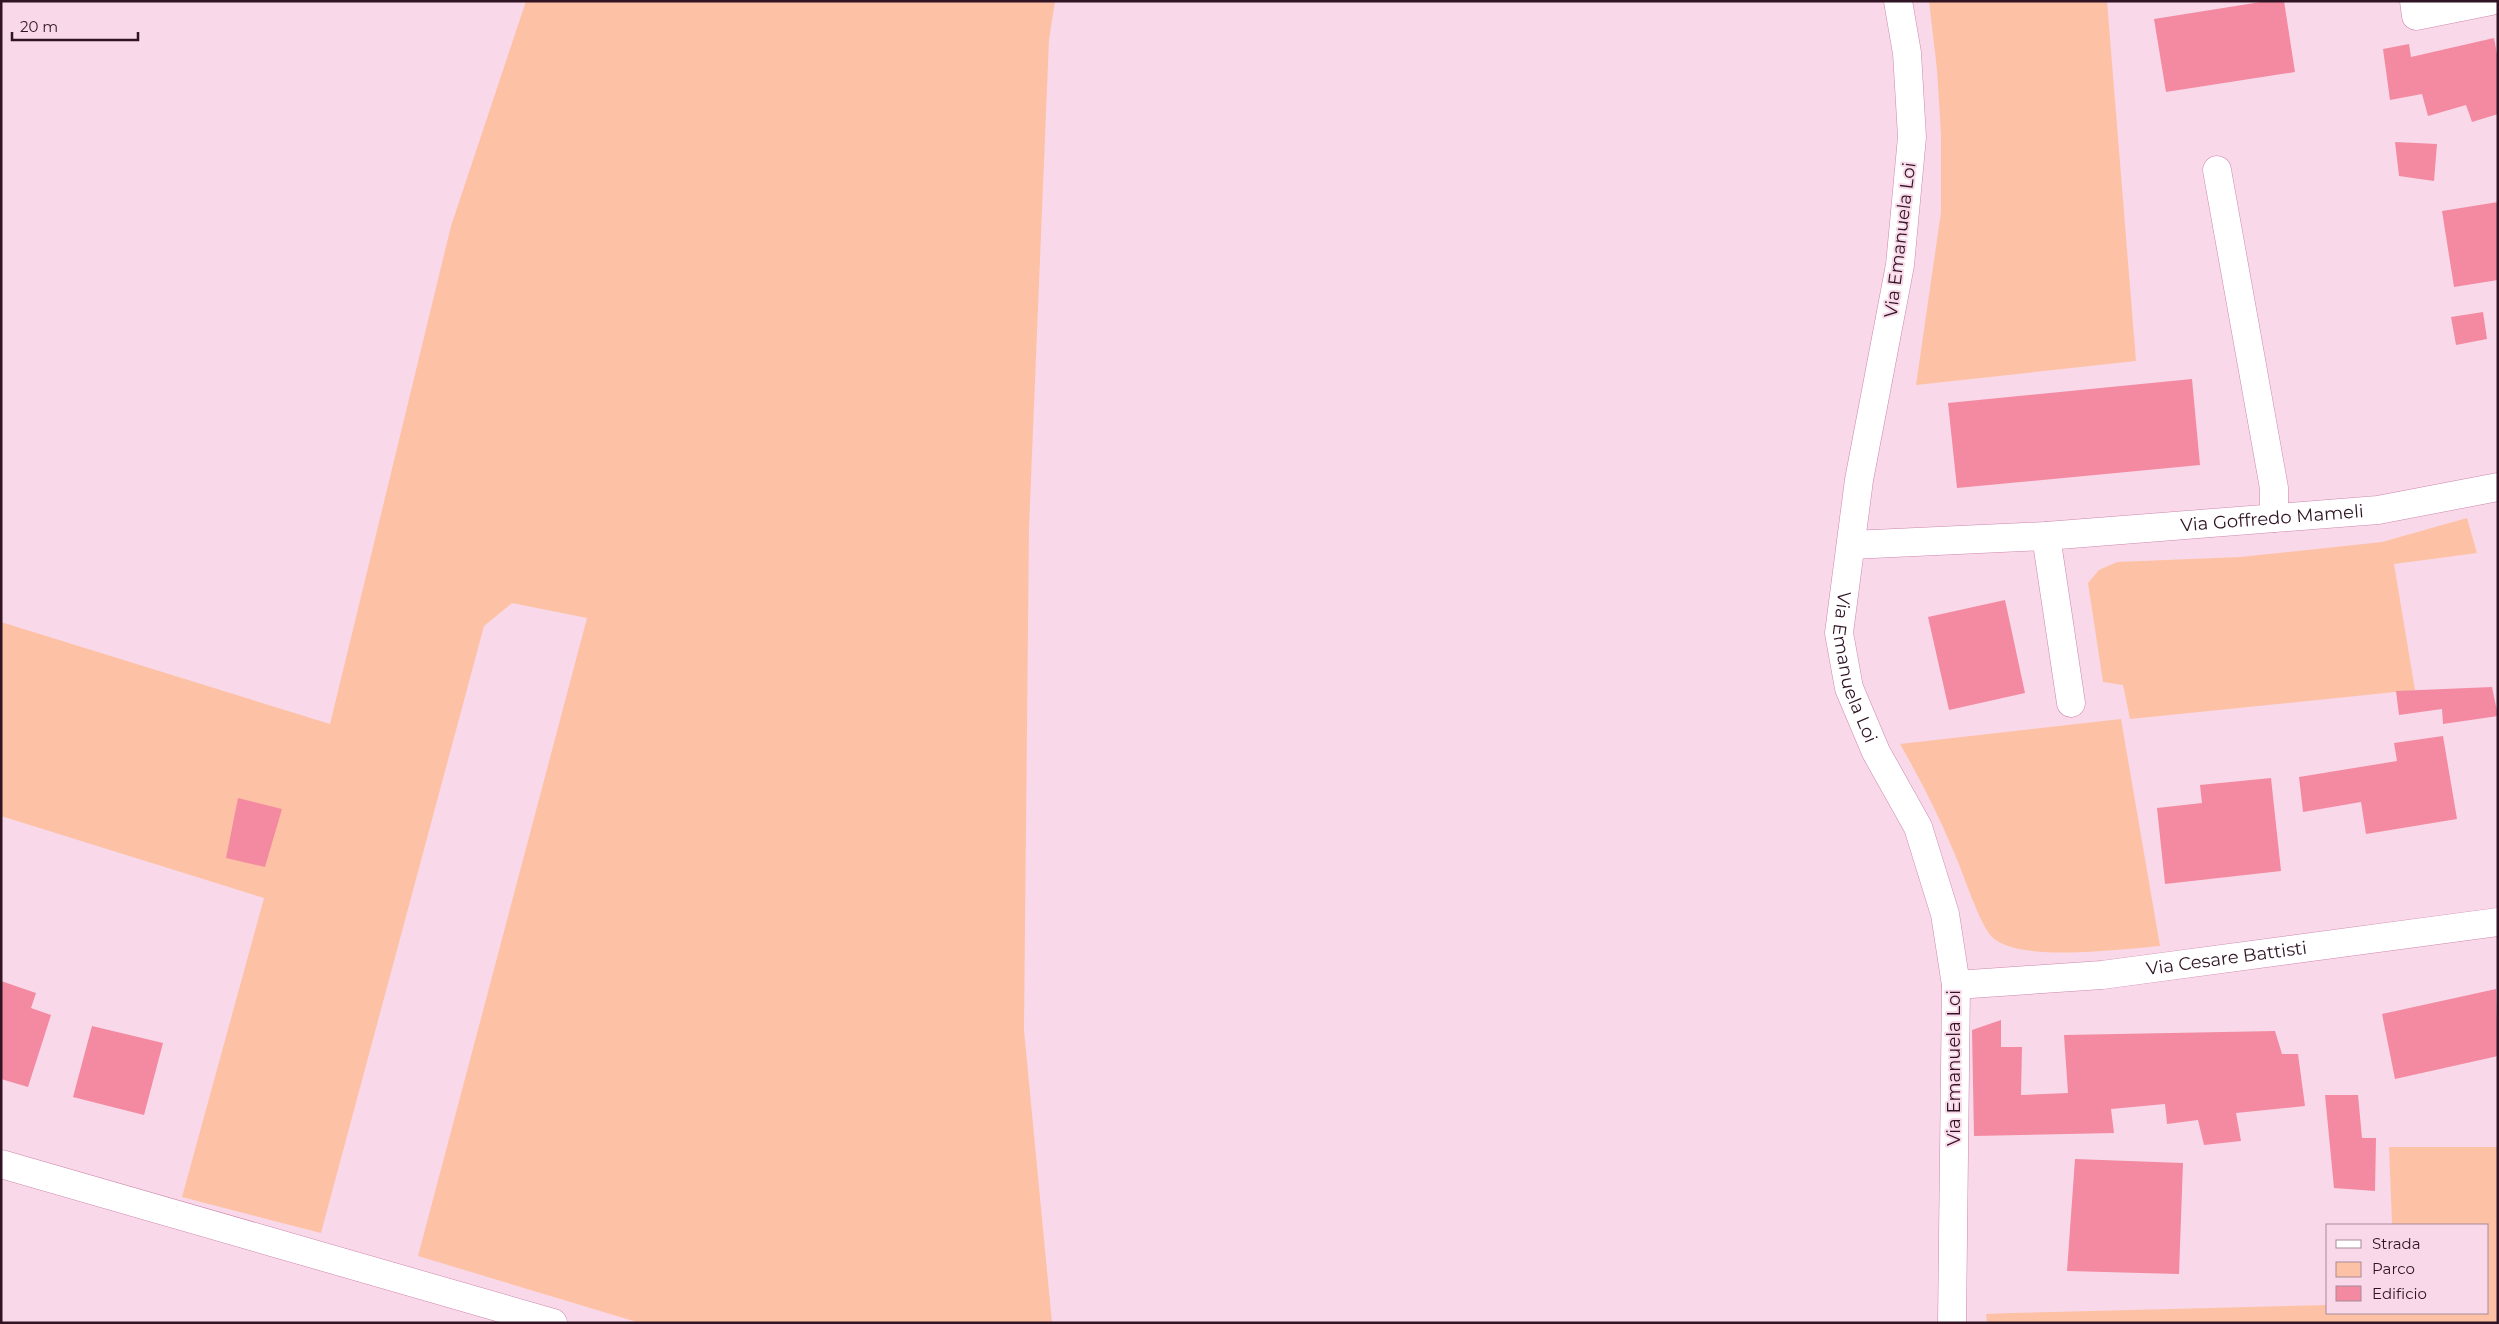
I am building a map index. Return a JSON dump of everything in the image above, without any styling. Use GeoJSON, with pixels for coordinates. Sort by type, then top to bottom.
{"type":"FeatureCollection","features":[{"type":"Feature","properties":{"kind":"street","name":"Via Emanuela Loi"},"geometry":{"type":"LineString","coordinates":[[1898,1],[1907,53],[1912,137],[1900,265],[1859,480],[1839,633],[1849,688],[1876,752],[1918,827],[1945,914],[1956,985],[1952,1323]]}},
{"type":"Feature","properties":{"kind":"street"},"geometry":{"type":"LineString","coordinates":[[2415,9],[2491,1]]}},
{"type":"Feature","properties":{"kind":"street"},"geometry":{"type":"LineString","coordinates":[[2217,170],[2274,488],[2274,518]]}},
{"type":"Feature","properties":{"kind":"street","name":"Via Goffredo Mameli"},"geometry":{"type":"LineString","coordinates":[[1851,545],[2046,536],[2378,510],[2498,487]]}},
{"type":"Feature","properties":{"kind":"street"},"geometry":{"type":"LineString","coordinates":[[2046,536],[2071,703]]}},
{"type":"Feature","properties":{"kind":"street","name":"Via Cesare Battisti"},"geometry":{"type":"LineString","coordinates":[[1956,985],[2102,975],[2498,922]]}},
{"type":"Feature","properties":{"kind":"street"},"geometry":{"type":"LineString","coordinates":[[1,1164],[553,1323]]}},
{"type":"Feature","properties":{"kind":"green space"},"geometry":{"type":"Polygon","coordinates":[[[526,1],[1055,1],[1049,40],[1029,528],[1024,1030],[1052,1323],[640,1323],[418,1256],[587,618],[512,603],[484,626],[321,1233],[182,1197],[264,898],[1,816],[1,622],[330,724],[451,226],[526,1]]]}},
{"type":"Feature","properties":{"kind":"green space"},"geometry":{"type":"Polygon","coordinates":[[[1929,1],[2107,1],[2136,361],[1916,385],[1941,212],[1941,135],[1937,70],[1929,1]]]}},
{"type":"Feature","properties":{"kind":"green space"},"geometry":{"type":"Polygon","coordinates":[[[2467,518],[2477,553],[2394,564],[2415,690],[2130,719],[2123,685],[2103,682],[2088,583],[2099,570],[2117,562],[2240,557],[2382,542],[2467,518]]]}},
{"type":"Feature","properties":{"kind":"green space"},"geometry":{"type":"Polygon","coordinates":[[[2121,719],[2160,946],[2097,951],[2047,952],[2024,950],[2005,945],[1992,937],[1982,921],[1941,823],[1922,783],[1900,744],[2121,719]]]}},
{"type":"Feature","properties":{"kind":"green space"},"geometry":{"type":"Polygon","coordinates":[[[2389,1147],[2498,1147],[2498,1323],[1987,1323],[1986,1314],[2326,1305],[2326,1314],[2489,1314],[2489,1224],[2392,1224],[2389,1147]]]}},
{"type":"Feature","properties":{"kind":"building"},"geometry":{"type":"Polygon","coordinates":[[[2267,1],[2284,1],[2295,72],[2166,92],[2154,19],[2267,1]]]}},
{"type":"Feature","properties":{"kind":"building"},"geometry":{"type":"Polygon","coordinates":[[[2494,38],[2498,60],[2498,114],[2472,122],[2466,105],[2428,116],[2422,94],[2390,100],[2383,49],[2409,44],[2411,57],[2494,38]]]}},
{"type":"Feature","properties":{"kind":"building"},"geometry":{"type":"Polygon","coordinates":[[[2395,142],[2437,144],[2434,181],[2399,176],[2395,142]]]}},
{"type":"Feature","properties":{"kind":"building"},"geometry":{"type":"Polygon","coordinates":[[[2498,202],[2498,280],[2454,287],[2442,211],[2498,202]]]}},
{"type":"Feature","properties":{"kind":"building"},"geometry":{"type":"Polygon","coordinates":[[[2483,312],[2487,339],[2456,345],[2451,317],[2483,312]]]}},
{"type":"Feature","properties":{"kind":"building"},"geometry":{"type":"Polygon","coordinates":[[[2192,379],[2200,465],[1957,488],[1948,403],[2192,379]]]}},
{"type":"Feature","properties":{"kind":"building"},"geometry":{"type":"Polygon","coordinates":[[[2005,600],[2025,693],[1949,710],[1928,617],[2005,600]]]}},
{"type":"Feature","properties":{"kind":"building"},"geometry":{"type":"Polygon","coordinates":[[[2492,687],[2498,716],[2443,724],[2442,709],[2399,715],[2396,691],[2492,687]]]}},
{"type":"Feature","properties":{"kind":"building"},"geometry":{"type":"Polygon","coordinates":[[[2443,736],[2457,819],[2366,834],[2361,802],[2303,812],[2299,777],[2397,761],[2394,743],[2443,736]]]}},
{"type":"Feature","properties":{"kind":"building"},"geometry":{"type":"Polygon","coordinates":[[[2271,778],[2281,871],[2165,884],[2157,808],[2202,803],[2200,785],[2271,778]]]}},
{"type":"Feature","properties":{"kind":"building"},"geometry":{"type":"Polygon","coordinates":[[[238,798],[282,809],[265,867],[226,858],[238,798]]]}},
{"type":"Feature","properties":{"kind":"building"},"geometry":{"type":"Polygon","coordinates":[[[1,981],[36,993],[31,1008],[51,1015],[28,1087],[1,1079],[1,981]]]}},
{"type":"Feature","properties":{"kind":"building"},"geometry":{"type":"Polygon","coordinates":[[[2496,989],[2498,1056],[2395,1079],[2382,1014],[2496,989]]]}},
{"type":"Feature","properties":{"kind":"building"},"geometry":{"type":"Polygon","coordinates":[[[2001,1020],[2001,1047],[2022,1047],[2021,1095],[2068,1093],[2064,1035],[2275,1031],[2282,1054],[2298,1054],[2305,1106],[2236,1113],[2241,1141],[2204,1145],[2198,1120],[2167,1124],[2165,1104],[2111,1109],[2114,1133],[1974,1136],[1972,1030],[2001,1020]]]}},
{"type":"Feature","properties":{"kind":"building"},"geometry":{"type":"Polygon","coordinates":[[[92,1026],[163,1043],[144,1115],[73,1097],[92,1026]]]}},
{"type":"Feature","properties":{"kind":"building"},"geometry":{"type":"Polygon","coordinates":[[[2325,1095],[2358,1095],[2362,1138],[2376,1138],[2375,1191],[2334,1188],[2325,1095]]]}},
{"type":"Feature","properties":{"kind":"building"},"geometry":{"type":"Polygon","coordinates":[[[2075,1159],[2183,1163],[2179,1274],[2067,1271],[2075,1159]]]}}]}
